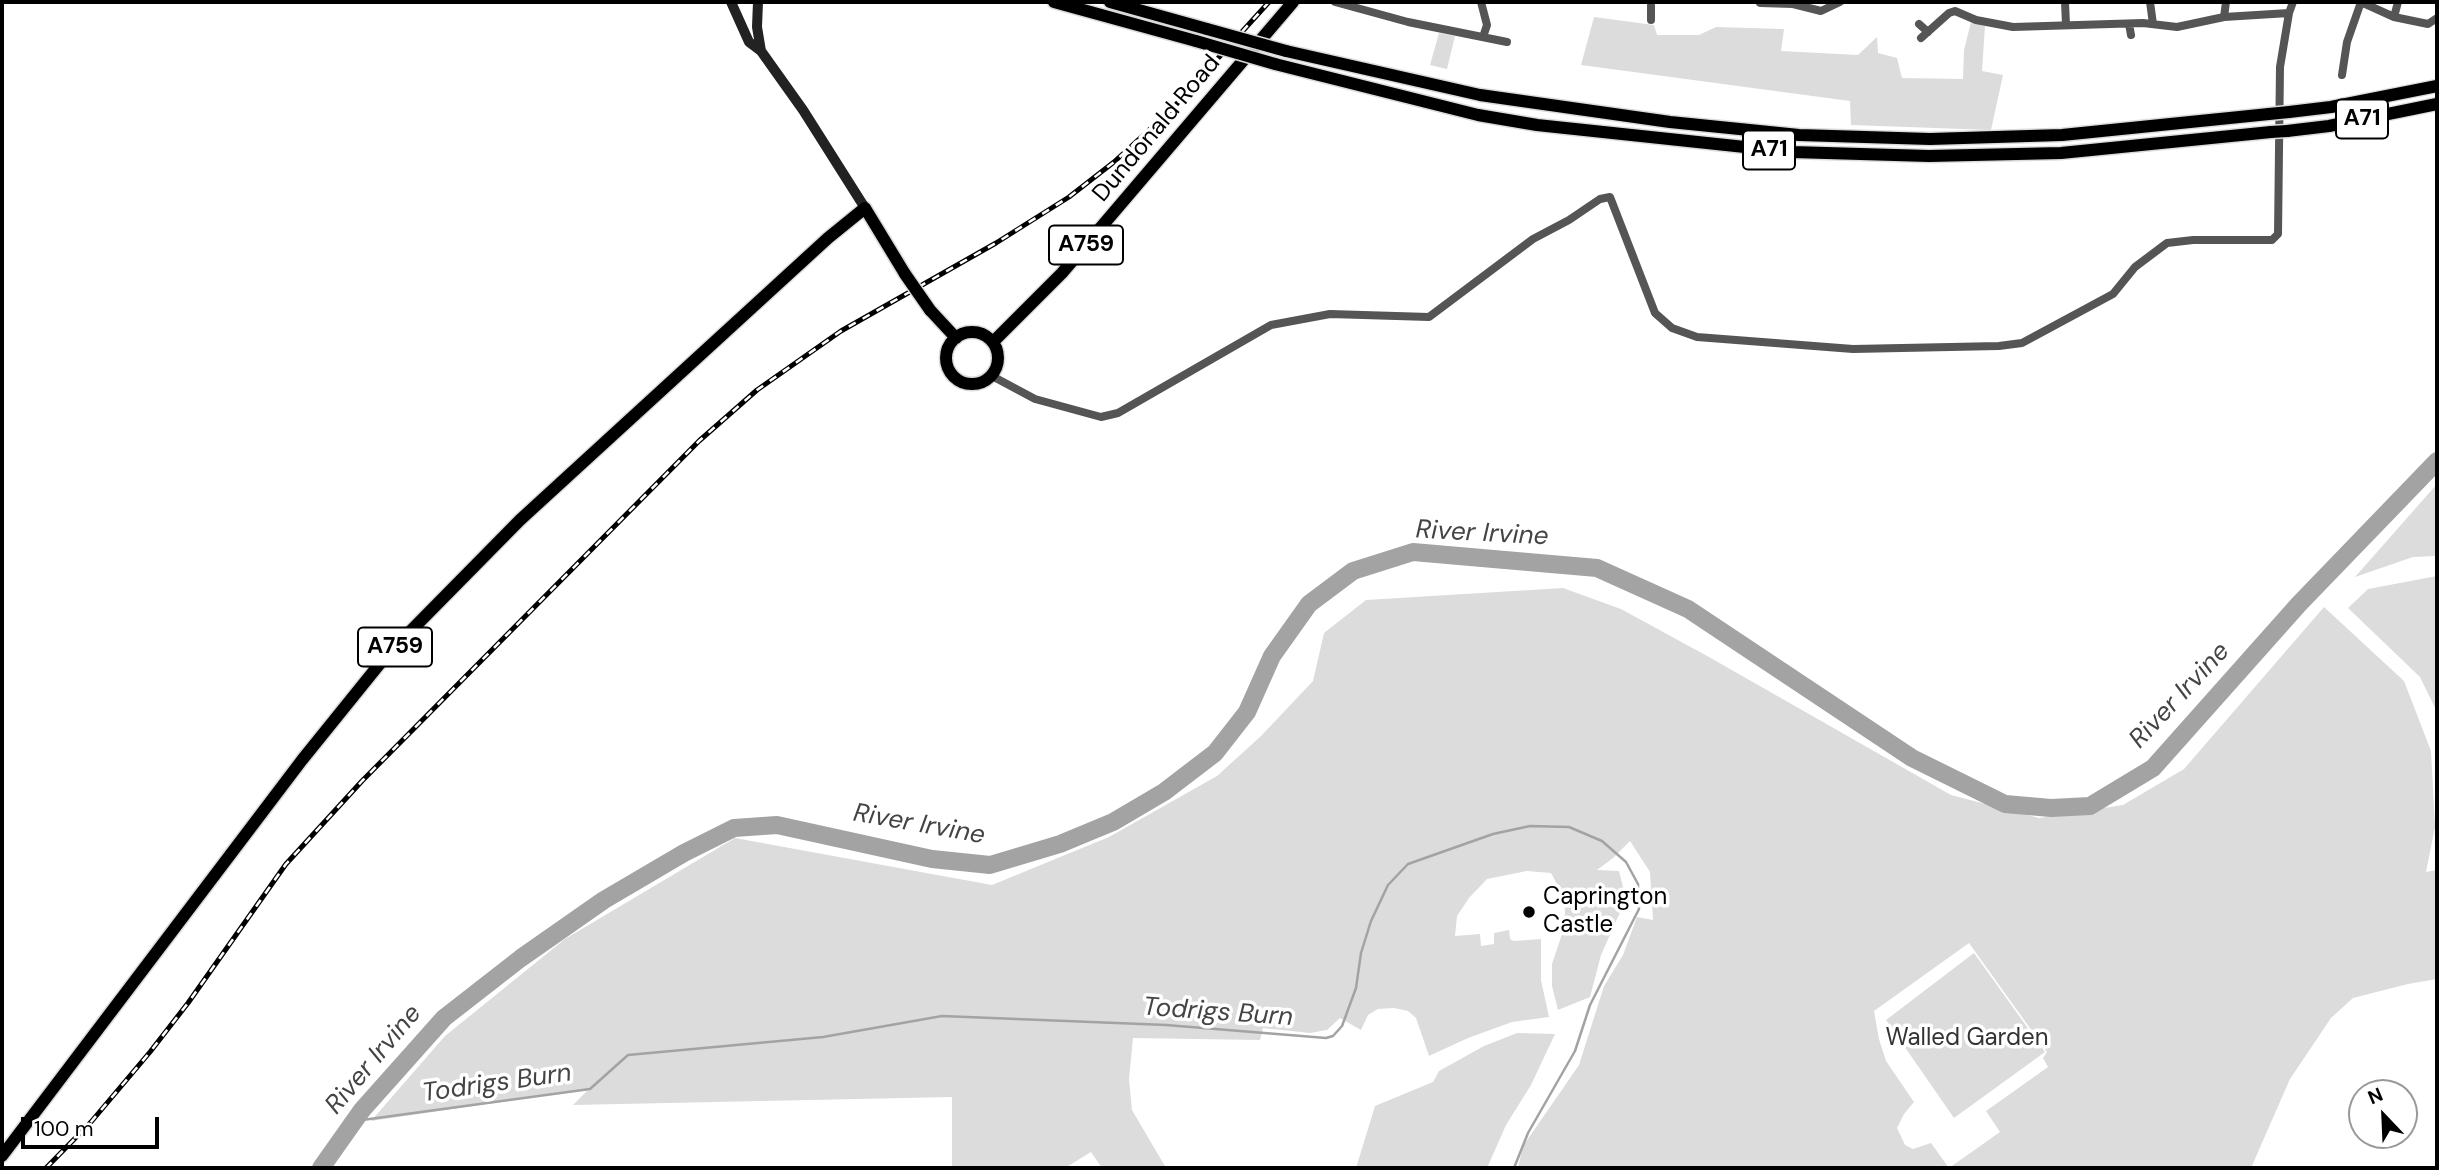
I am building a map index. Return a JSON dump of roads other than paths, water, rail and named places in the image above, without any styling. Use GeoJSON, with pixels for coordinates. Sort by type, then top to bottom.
{"type":"FeatureCollection","features":[{"type":"Feature","properties":{"kind":"main road"},"geometry":{"type":"LineString","coordinates":[[731,2],[749,42],[761,51],[803,110],[905,274],[930,310],[956,338]]}},
{"type":"Feature","properties":{"kind":"main road"},"geometry":{"type":"LineString","coordinates":[[758,2],[757,27],[761,51]]}},
{"type":"Feature","properties":{"kind":"main road","name":"A71"},"geometry":{"type":"LineString","coordinates":[[1054,2],[1275,64],[1478,115],[1537,125],[1792,152],[1929,156],[2062,153],[2329,126],[2437,104]]}},
{"type":"Feature","properties":{"kind":"main road","name":"A71"},"geometry":{"type":"LineString","coordinates":[[1110,2],[1286,51],[1493,97],[1670,122],[1799,135],[1930,139],[2062,135],[2331,107],[2437,86]]}},
{"type":"Feature","properties":{"kind":"main road","name":"Dundonald Road"},"geometry":{"type":"LineString","coordinates":[[993,342],[1062,273],[1293,2]]}},
{"type":"Feature","properties":{"kind":"main road","name":"A759"},"geometry":{"type":"LineString","coordinates":[[2,1156],[303,760],[386,656],[520,520],[828,238],[865,208]]}},
{"type":"Feature","properties":{"kind":"main road"},"geometry":{"type":"LineString","coordinates":[[974,332],[983,334],[993,342],[999,359],[992,376],[975,385],[956,379],[946,363],[947,351],[956,338],[974,332]]}},
{"type":"Feature","properties":{"kind":"street"},"geometry":{"type":"LineString","coordinates":[[1335,2],[1507,42]]}},
{"type":"Feature","properties":{"kind":"street"},"geometry":{"type":"LineString","coordinates":[[1481,2],[1487,25],[1483,37]]}},
{"type":"Feature","properties":{"kind":"street"},"geometry":{"type":"LineString","coordinates":[[1760,3],[1793,4],[1821,10],[1840,2]]}},
{"type":"Feature","properties":{"kind":"street"},"geometry":{"type":"LineString","coordinates":[[2064,2],[2066,25]]}},
{"type":"Feature","properties":{"kind":"street"},"geometry":{"type":"LineString","coordinates":[[2150,2],[2153,24]]}},
{"type":"Feature","properties":{"kind":"street"},"geometry":{"type":"LineString","coordinates":[[2224,17],[2226,2]]}},
{"type":"Feature","properties":{"kind":"street"},"geometry":{"type":"LineString","coordinates":[[992,376],[1035,399],[1101,417],[1118,413],[1271,325],[1330,314],[1429,317],[1533,239],[1569,220],[1600,199],[1610,197],[1655,313],[1672,328],[1697,337],[1853,349],[1999,346],[2022,343],[2113,294],[2134,267],[2167,243],[2193,240],[2272,240],[2278,234],[2280,67],[2293,2]]}},
{"type":"Feature","properties":{"kind":"street"},"geometry":{"type":"LineString","coordinates":[[2342,75],[2347,42],[2361,2],[2394,17],[2428,24],[2437,18]]}},
{"type":"Feature","properties":{"kind":"street"},"geometry":{"type":"LineString","coordinates":[[2394,17],[2398,2]]}},
{"type":"Feature","properties":{"kind":"street"},"geometry":{"type":"LineString","coordinates":[[1651,20],[1652,3]]}},
{"type":"Feature","properties":{"kind":"street"},"geometry":{"type":"LineString","coordinates":[[1919,24],[1925,35],[1954,6],[1976,20],[2013,27],[2153,24],[2177,27],[2224,17],[2289,13]]}},
{"type":"Feature","properties":{"kind":"street"},"geometry":{"type":"LineString","coordinates":[[2129,24],[2131,35]]}},
{"type":"Feature","properties":{"kind":"waterway","name":"River Irvine"},"geometry":{"type":"LineString","coordinates":[[321,1168],[362,1110],[444,1018],[521,958],[604,900],[684,853],[734,828],[777,825],[932,859],[990,865],[1060,844],[1113,822],[1164,792],[1215,753],[1247,712],[1272,656],[1309,604],[1353,571],[1413,552],[1597,568],[1688,609],[1912,758],[2005,804],[2051,808],[2090,806],[2153,768],[2299,604],[2437,461]]}},
{"type":"Feature","properties":{"kind":"waterway","name":"Todrigs Burn"},"geometry":{"type":"LineString","coordinates":[[355,1121],[590,1089],[628,1055],[823,1037],[942,1016],[1166,1025],[1326,1038],[1333,1036],[1342,1026],[1356,988],[1361,953],[1371,921],[1388,885],[1408,864],[1493,834],[1530,826],[1569,827],[1602,841],[1626,862],[1638,884],[1639,909],[1590,1005],[1575,1051],[1528,1133],[1514,1168]]}},
{"type":"Feature","properties":{"kind":"railway"},"geometry":{"type":"LineString","coordinates":[[46,1168],[91,1122],[150,1052],[286,864],[362,781],[699,441],[757,390],[841,331],[996,243],[1069,197],[1114,162],[1172,109],[1269,2]]}},
{"type":"Feature","properties":{"kind":"place","name":"Caprington Castle"},"geometry":{"type":"Point","coordinates":[1529,912]}},
{"type":"Feature","properties":{"kind":"park label","name":"Walled Garden"},"geometry":{"type":"Point","coordinates":[1967,1039]}}]}
